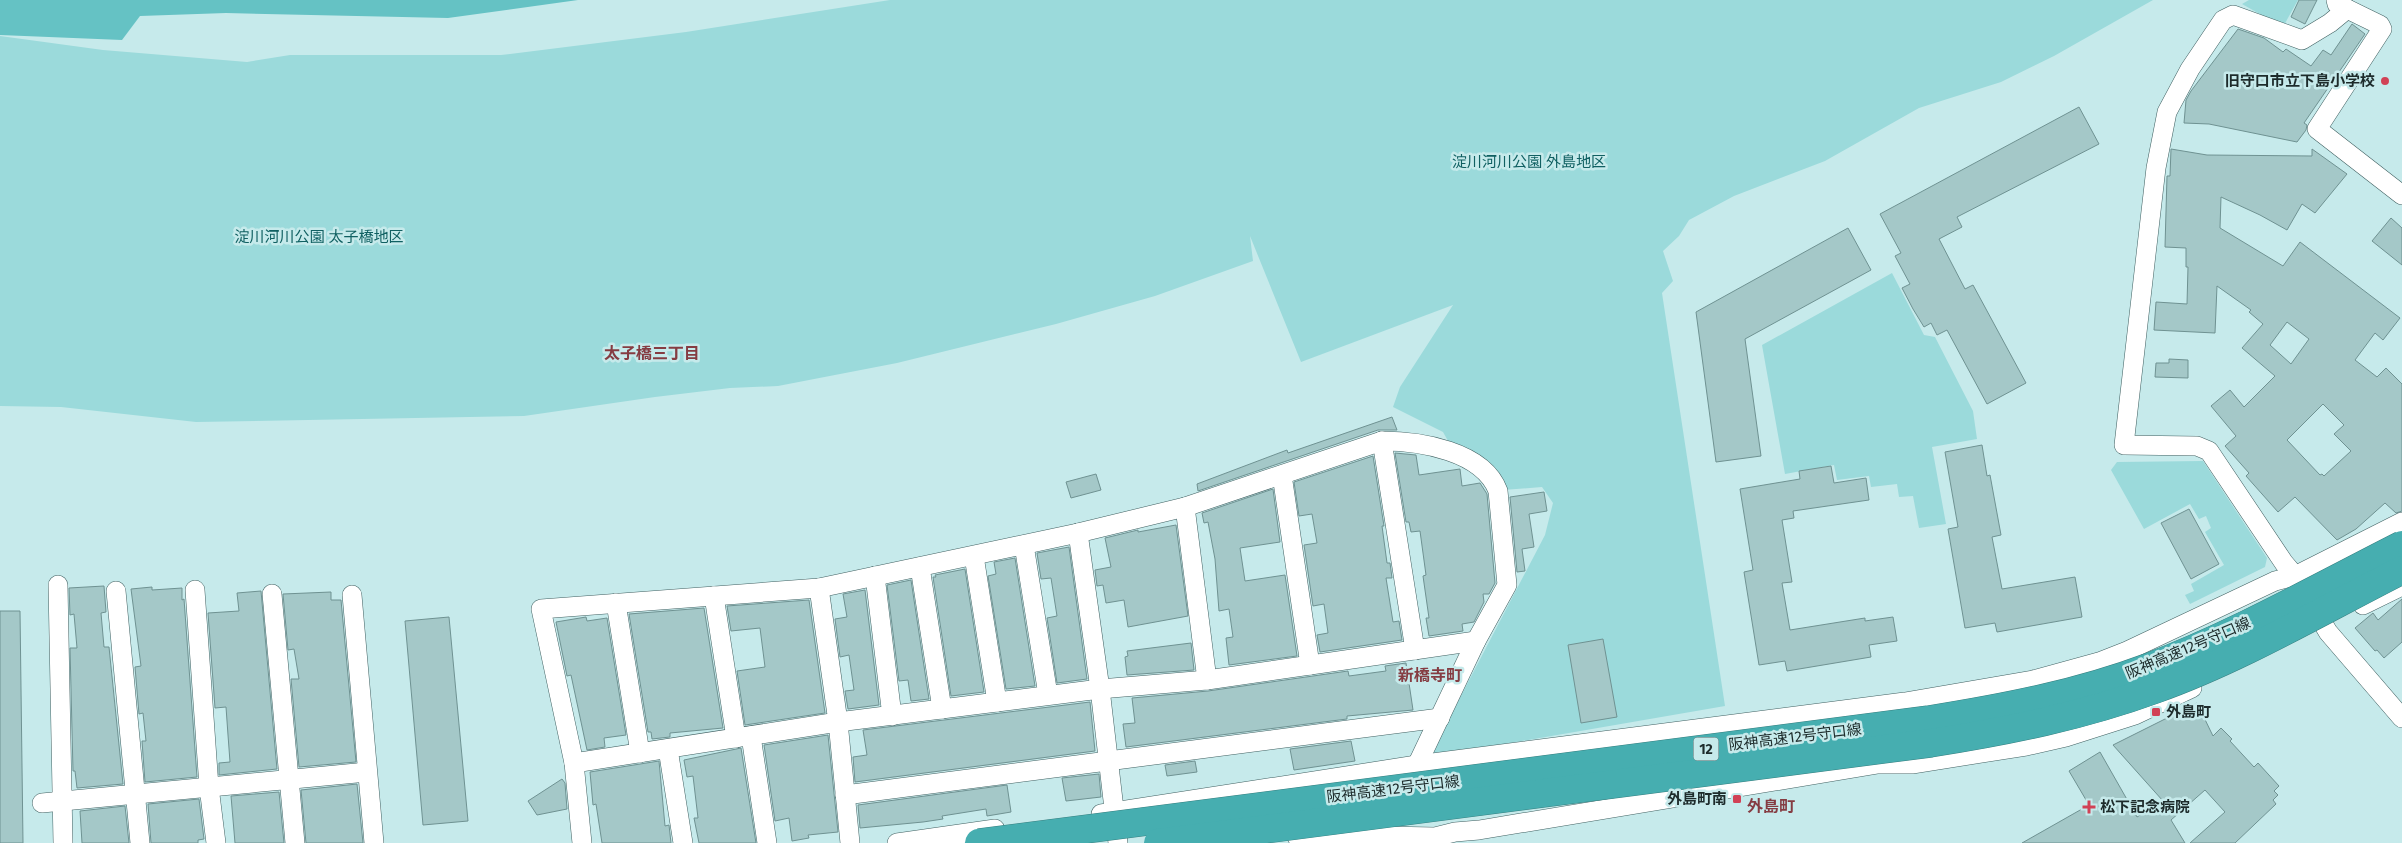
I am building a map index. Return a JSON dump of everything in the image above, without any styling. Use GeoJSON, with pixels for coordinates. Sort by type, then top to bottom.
{"type":"FeatureCollection","features":[{"type":"Feature","properties":{"kind":"highway","name":"阪神高速12号守口線"},"geometry":{"type":"LineString","coordinates":[[979,843],[1928,720],[2046,699],[2140,670],[2199,646],[2402,545]]}},
{"type":"Feature","properties":{"kind":"highway","name":"阪神高速12号守口線"},"geometry":{"type":"LineString","coordinates":[[1158,843],[1931,743],[2051,722],[2158,688],[2208,668],[2402,570]]}},
{"type":"Feature","properties":{"kind":"street"},"geometry":{"type":"LineString","coordinates":[[2402,195],[2317,129],[2382,29],[2380,25],[2341,4],[2330,23],[2302,40],[2233,15],[2224,20],[2190,70],[2167,112],[2156,168],[2124,445],[2197,446],[2209,451],[2284,563],[2295,576],[2324,624],[2402,718]]}},
{"type":"Feature","properties":{"kind":"street"},"geometry":{"type":"LineString","coordinates":[[1382,441],[1415,650]]}},
{"type":"Feature","properties":{"kind":"street"},"geometry":{"type":"LineString","coordinates":[[582,843],[574,763],[541,609],[819,588],[1024,545],[1185,507],[1382,441],[1410,441],[1443,449],[1485,469],[1494,478],[1498,491],[1507,585],[1476,641],[1417,766]]}},
{"type":"Feature","properties":{"kind":"street"},"geometry":{"type":"LineString","coordinates":[[1282,475],[1310,665]]}},
{"type":"Feature","properties":{"kind":"street"},"geometry":{"type":"LineString","coordinates":[[1185,507],[1207,680]]}},
{"type":"Feature","properties":{"kind":"street"},"geometry":{"type":"LineString","coordinates":[[897,843],[1417,766],[1895,703],[2033,680],[2099,662],[2127,651],[2274,581],[2295,576],[2402,522]]}},
{"type":"Feature","properties":{"kind":"street"},"geometry":{"type":"LineString","coordinates":[[1078,533],[1100,689],[1118,843]]}},
{"type":"Feature","properties":{"kind":"street"},"geometry":{"type":"LineString","coordinates":[[1024,545],[1048,696]]}},
{"type":"Feature","properties":{"kind":"street"},"geometry":{"type":"LineString","coordinates":[[974,556],[997,702]]}},
{"type":"Feature","properties":{"kind":"street"},"geometry":{"type":"LineString","coordinates":[[920,567],[942,709]]}},
{"type":"Feature","properties":{"kind":"street"},"geometry":{"type":"LineString","coordinates":[[875,576],[892,716]]}},
{"type":"Feature","properties":{"kind":"street"},"geometry":{"type":"LineString","coordinates":[[58,585],[64,801],[63,843]]}},
{"type":"Feature","properties":{"kind":"street"},"geometry":{"type":"LineString","coordinates":[[1224,843],[1253,839],[1334,835],[1453,838],[1508,826],[1878,764],[1921,762],[2026,746],[2066,737],[2135,715],[2402,586]]}},
{"type":"Feature","properties":{"kind":"street"},"geometry":{"type":"LineString","coordinates":[[819,588],[838,722],[850,843]]}},
{"type":"Feature","properties":{"kind":"street"},"geometry":{"type":"LineString","coordinates":[[195,590],[209,787],[216,843]]}},
{"type":"Feature","properties":{"kind":"street"},"geometry":{"type":"LineString","coordinates":[[116,591],[140,843]]}},
{"type":"Feature","properties":{"kind":"street"},"geometry":{"type":"LineString","coordinates":[[272,594],[295,843]]}},
{"type":"Feature","properties":{"kind":"street"},"geometry":{"type":"LineString","coordinates":[[352,595],[366,772],[374,843]]}},
{"type":"Feature","properties":{"kind":"street"},"geometry":{"type":"LineString","coordinates":[[714,596],[767,843]]}},
{"type":"Feature","properties":{"kind":"street"},"geometry":{"type":"LineString","coordinates":[[616,603],[640,753]]}},
{"type":"Feature","properties":{"kind":"street"},"geometry":{"type":"LineString","coordinates":[[574,763],[838,722],[1100,689],[1207,680],[1476,641]]}},
{"type":"Feature","properties":{"kind":"street"},"geometry":{"type":"LineString","coordinates":[[844,795],[1440,718]]}},
{"type":"Feature","properties":{"kind":"street"},"geometry":{"type":"LineString","coordinates":[[668,748],[683,843]]}},
{"type":"Feature","properties":{"kind":"street"},"geometry":{"type":"LineString","coordinates":[[1453,838],[1486,757]]}},
{"type":"Feature","properties":{"kind":"street"},"geometry":{"type":"LineString","coordinates":[[42,803],[366,772]]}},
{"type":"Feature","properties":{"kind":"green space"},"geometry":{"type":"Polygon","coordinates":[[[890,0],[2153,0],[2054,56],[2001,82],[1919,108],[1825,161],[1734,196],[1689,220],[1679,236],[1663,251],[1673,281],[1662,293],[1725,706],[1429,757],[1545,535],[1553,503],[1542,487],[1503,490],[1452,448],[1443,432],[1393,407],[1400,387],[1453,305],[1301,362],[1250,236],[1253,261],[1155,296],[1056,324],[897,363],[778,386],[730,388],[524,416],[196,422],[61,407],[0,406],[0,36],[103,50],[247,62],[290,55],[501,55],[686,32],[890,0]]]}},
{"type":"Feature","properties":{"kind":"green space"},"geometry":{"type":"Polygon","coordinates":[[[2249,0],[2298,0],[2283,27],[2242,4],[2249,0]]]}},
{"type":"Feature","properties":{"kind":"green space"},"geometry":{"type":"Polygon","coordinates":[[[1892,273],[1924,335],[1935,337],[1973,411],[1977,439],[1932,447],[1946,524],[1919,528],[1913,496],[1899,497],[1897,484],[1871,487],[1869,476],[1837,480],[1834,465],[1785,474],[1762,345],[1892,273]]]}},
{"type":"Feature","properties":{"kind":"green space"},"geometry":{"type":"Polygon","coordinates":[[[2203,461],[2267,558],[2265,567],[2190,604],[2185,595],[2194,591],[2191,584],[2224,565],[2205,532],[2211,528],[2206,516],[2199,519],[2190,504],[2144,529],[2111,470],[2117,462],[2203,461]]]}},
{"type":"Feature","properties":{"kind":"shaded area"},"geometry":{"type":"Polygon","coordinates":[[[0,0],[578,0],[448,18],[226,13],[140,16],[122,40],[0,35],[0,0]]]}},
{"type":"Feature","properties":{"kind":"building"},"geometry":{"type":"Polygon","coordinates":[[[2299,0],[2317,0],[2305,24],[2291,17],[2299,0]]]}},
{"type":"Feature","properties":{"kind":"building"},"geometry":{"type":"Polygon","coordinates":[[[2352,24],[2365,34],[2304,123],[2307,125],[2306,130],[2297,142],[2209,124],[2184,123],[2186,100],[2191,91],[2238,29],[2264,38],[2283,52],[2286,49],[2311,66],[2323,50],[2331,55],[2352,24]]]}},
{"type":"Feature","properties":{"kind":"building"},"geometry":{"type":"Polygon","coordinates":[[[2079,107],[2099,144],[1957,217],[1962,227],[1939,239],[1965,289],[1973,285],[2026,383],[1987,404],[1947,330],[1937,335],[1931,323],[1924,327],[1913,309],[1902,288],[1910,284],[1895,256],[1901,253],[1880,214],[2079,107]]]}},
{"type":"Feature","properties":{"kind":"building"},"geometry":{"type":"Polygon","coordinates":[[[2171,149],[2207,155],[2312,156],[2312,149],[2347,174],[2315,213],[2302,204],[2287,230],[2221,197],[2220,228],[2283,266],[2300,242],[2400,318],[2383,340],[2375,333],[2355,360],[2377,377],[2386,368],[2402,384],[2402,511],[2396,513],[2385,503],[2356,529],[2337,540],[2295,497],[2278,512],[2246,476],[2249,473],[2225,446],[2236,436],[2211,406],[2230,390],[2244,407],[2275,376],[2242,348],[2263,324],[2249,312],[2251,310],[2217,286],[2215,333],[2154,330],[2156,302],[2187,304],[2188,267],[2186,267],[2186,248],[2165,247],[2167,176],[2170,176],[2171,149]],[[2287,322],[2270,345],[2291,364],[2309,339],[2287,322]],[[2323,404],[2287,440],[2320,475],[2324,476],[2351,451],[2334,434],[2344,425],[2323,404]]]}},
{"type":"Feature","properties":{"kind":"building"},"geometry":{"type":"Polygon","coordinates":[[[2391,218],[2402,228],[2402,265],[2372,241],[2391,218]]]}},
{"type":"Feature","properties":{"kind":"building"},"geometry":{"type":"Polygon","coordinates":[[[1848,228],[1871,270],[1745,339],[1761,456],[1716,462],[1696,312],[1848,228]]]}},
{"type":"Feature","properties":{"kind":"building"},"geometry":{"type":"Polygon","coordinates":[[[2169,359],[2188,360],[2188,378],[2155,377],[2156,363],[2169,363],[2169,359]]]}},
{"type":"Feature","properties":{"kind":"building"},"geometry":{"type":"Polygon","coordinates":[[[1392,417],[1397,430],[1378,430],[1198,491],[1197,484],[1287,450],[1288,453],[1392,417]]]}},
{"type":"Feature","properties":{"kind":"building"},"geometry":{"type":"Polygon","coordinates":[[[1982,445],[1987,476],[1990,475],[2001,535],[1992,537],[2002,589],[2075,577],[2082,617],[1997,632],[1995,623],[1965,628],[1948,529],[1958,527],[1945,452],[1982,445]]]}},
{"type":"Feature","properties":{"kind":"building"},"geometry":{"type":"Polygon","coordinates":[[[1395,453],[1416,455],[1419,475],[1460,469],[1462,486],[1480,483],[1487,494],[1495,583],[1489,594],[1483,594],[1484,602],[1474,622],[1462,624],[1463,631],[1429,636],[1426,618],[1429,618],[1423,576],[1426,575],[1420,531],[1411,532],[1409,522],[1406,522],[1395,453]]]}},
{"type":"Feature","properties":{"kind":"building"},"geometry":{"type":"Polygon","coordinates":[[[1373,456],[1384,526],[1382,526],[1387,563],[1390,563],[1392,578],[1386,578],[1393,622],[1399,621],[1402,640],[1320,652],[1317,635],[1328,633],[1324,604],[1313,606],[1304,545],[1317,543],[1312,514],[1299,516],[1294,482],[1373,456]]]}},
{"type":"Feature","properties":{"kind":"building"},"geometry":{"type":"Polygon","coordinates":[[[1831,466],[1834,483],[1866,478],[1869,500],[1793,511],[1794,518],[1782,520],[1792,582],[1782,583],[1790,630],[1865,618],[1865,621],[1893,617],[1897,641],[1869,645],[1871,657],[1787,671],[1785,661],[1759,665],[1744,572],[1753,570],[1740,489],[1800,479],[1799,471],[1831,466]]]}},
{"type":"Feature","properties":{"kind":"building"},"geometry":{"type":"Polygon","coordinates":[[[1096,474],[1101,490],[1071,498],[1066,482],[1096,474]]]}},
{"type":"Feature","properties":{"kind":"building"},"geometry":{"type":"Polygon","coordinates":[[[1273,489],[1280,542],[1240,548],[1245,581],[1285,575],[1297,656],[1229,665],[1226,638],[1233,637],[1229,609],[1219,611],[1215,559],[1208,522],[1204,523],[1202,513],[1273,489]]]}},
{"type":"Feature","properties":{"kind":"building"},"geometry":{"type":"Polygon","coordinates":[[[1544,492],[1547,511],[1529,514],[1534,547],[1522,549],[1525,571],[1517,572],[1510,497],[1544,492]]]}},
{"type":"Feature","properties":{"kind":"building"},"geometry":{"type":"Polygon","coordinates":[[[2189,509],[2219,564],[2191,579],[2161,523],[2189,509]]]}},
{"type":"Feature","properties":{"kind":"building"},"geometry":{"type":"Polygon","coordinates":[[[1176,525],[1188,616],[1128,627],[1124,600],[1106,603],[1103,585],[1097,586],[1095,570],[1111,567],[1105,538],[1138,530],[1138,532],[1176,525]]]}},
{"type":"Feature","properties":{"kind":"building"},"geometry":{"type":"Polygon","coordinates":[[[1069,547],[1087,679],[1057,683],[1047,618],[1057,616],[1051,578],[1041,579],[1037,553],[1069,547]]]}},
{"type":"Feature","properties":{"kind":"building"},"geometry":{"type":"Polygon","coordinates":[[[1015,558],[1035,686],[1006,689],[988,576],[996,574],[994,562],[1015,558]]]}},
{"type":"Feature","properties":{"kind":"building"},"geometry":{"type":"Polygon","coordinates":[[[965,569],[984,692],[951,696],[933,577],[965,569]]]}},
{"type":"Feature","properties":{"kind":"building"},"geometry":{"type":"Polygon","coordinates":[[[911,580],[929,699],[911,701],[908,680],[899,681],[887,585],[911,580]]]}},
{"type":"Feature","properties":{"kind":"building"},"geometry":{"type":"Polygon","coordinates":[[[104,586],[106,612],[101,613],[104,647],[109,647],[123,784],[77,788],[75,771],[73,771],[70,648],[77,648],[74,614],[70,615],[69,588],[104,586]]]}},
{"type":"Feature","properties":{"kind":"building"},"geometry":{"type":"Polygon","coordinates":[[[152,587],[152,590],[182,588],[197,777],[145,782],[142,741],[146,741],[143,713],[139,714],[135,667],[141,666],[131,589],[152,587]]]}},
{"type":"Feature","properties":{"kind":"building"},"geometry":{"type":"Polygon","coordinates":[[[865,590],[879,705],[848,709],[845,691],[854,690],[849,655],[840,657],[835,619],[847,617],[843,594],[865,590]]]}},
{"type":"Feature","properties":{"kind":"building"},"geometry":{"type":"Polygon","coordinates":[[[261,591],[277,769],[219,775],[219,763],[230,762],[226,707],[215,708],[208,613],[239,611],[237,593],[261,591]]]}},
{"type":"Feature","properties":{"kind":"building"},"geometry":{"type":"Polygon","coordinates":[[[331,592],[331,600],[341,600],[356,762],[299,767],[291,679],[299,679],[294,649],[288,650],[283,594],[331,592]]]}},
{"type":"Feature","properties":{"kind":"building"},"geometry":{"type":"Polygon","coordinates":[[[2402,599],[2402,642],[2384,658],[2377,650],[2375,651],[2355,628],[2373,613],[2378,620],[2402,599]]]}},
{"type":"Feature","properties":{"kind":"building"},"geometry":{"type":"Polygon","coordinates":[[[809,600],[825,713],[745,725],[737,671],[765,667],[760,628],[731,631],[727,606],[809,600]]]}},
{"type":"Feature","properties":{"kind":"building"},"geometry":{"type":"Polygon","coordinates":[[[704,608],[723,728],[670,733],[670,737],[652,739],[651,732],[648,732],[629,614],[704,608]]]}},
{"type":"Feature","properties":{"kind":"building"},"geometry":{"type":"Polygon","coordinates":[[[0,611],[20,611],[23,843],[0,843],[0,611]]]}},
{"type":"Feature","properties":{"kind":"building"},"geometry":{"type":"Polygon","coordinates":[[[449,617],[468,821],[423,825],[405,621],[449,617]]]}},
{"type":"Feature","properties":{"kind":"building"},"geometry":{"type":"Polygon","coordinates":[[[586,617],[587,621],[607,618],[626,735],[604,738],[605,747],[587,750],[571,675],[567,676],[556,622],[586,617]]]}},
{"type":"Feature","properties":{"kind":"building"},"geometry":{"type":"Polygon","coordinates":[[[1603,639],[1617,717],[1581,723],[1568,645],[1603,639]]]}},
{"type":"Feature","properties":{"kind":"building"},"geometry":{"type":"Polygon","coordinates":[[[1191,643],[1194,670],[1127,675],[1125,657],[1128,656],[1127,651],[1191,643]]]}},
{"type":"Feature","properties":{"kind":"building"},"geometry":{"type":"Polygon","coordinates":[[[1406,663],[1413,710],[1347,716],[1347,719],[1126,747],[1123,724],[1135,723],[1132,698],[1208,691],[1348,671],[1349,676],[1386,671],[1385,666],[1406,663]]]}},
{"type":"Feature","properties":{"kind":"building"},"geometry":{"type":"Polygon","coordinates":[[[1090,702],[1095,751],[855,782],[853,757],[867,755],[863,730],[1090,702]]]}},
{"type":"Feature","properties":{"kind":"building"},"geometry":{"type":"Polygon","coordinates":[[[2197,703],[2213,736],[2221,728],[2232,739],[2230,741],[2254,767],[2258,763],[2279,786],[2274,791],[2278,795],[2273,800],[2276,804],[2235,843],[2190,843],[2225,812],[2205,790],[2171,820],[2185,843],[2022,843],[2089,805],[2069,771],[2100,752],[2137,817],[2163,801],[2113,745],[2197,703]]]}},
{"type":"Feature","properties":{"kind":"building"},"geometry":{"type":"Polygon","coordinates":[[[828,735],[838,832],[808,835],[809,838],[792,841],[789,818],[775,821],[764,745],[828,735]]]}},
{"type":"Feature","properties":{"kind":"building"},"geometry":{"type":"Polygon","coordinates":[[[1351,741],[1355,761],[1294,770],[1290,749],[1351,741]]]}},
{"type":"Feature","properties":{"kind":"building"},"geometry":{"type":"Polygon","coordinates":[[[741,748],[756,843],[699,843],[694,818],[698,818],[693,776],[687,777],[684,760],[741,748]]]}},
{"type":"Feature","properties":{"kind":"building"},"geometry":{"type":"Polygon","coordinates":[[[659,761],[665,826],[669,825],[671,843],[602,843],[596,804],[593,805],[590,772],[659,761]]]}},
{"type":"Feature","properties":{"kind":"building"},"geometry":{"type":"Polygon","coordinates":[[[1195,761],[1197,772],[1167,776],[1165,765],[1195,761]]]}},
{"type":"Feature","properties":{"kind":"building"},"geometry":{"type":"Polygon","coordinates":[[[1099,774],[1101,797],[1066,801],[1062,778],[1099,774]]]}},
{"type":"Feature","properties":{"kind":"building"},"geometry":{"type":"Polygon","coordinates":[[[562,779],[565,783],[567,809],[537,815],[528,801],[562,779]]]}},
{"type":"Feature","properties":{"kind":"building"},"geometry":{"type":"Polygon","coordinates":[[[357,784],[363,843],[306,843],[301,790],[357,784]]]}},
{"type":"Feature","properties":{"kind":"building"},"geometry":{"type":"Polygon","coordinates":[[[1007,785],[1011,812],[987,816],[986,809],[942,816],[943,819],[860,828],[858,805],[1007,785]]]}},
{"type":"Feature","properties":{"kind":"building"},"geometry":{"type":"Polygon","coordinates":[[[279,792],[284,843],[235,843],[231,796],[279,792]]]}},
{"type":"Feature","properties":{"kind":"building"},"geometry":{"type":"Polygon","coordinates":[[[199,799],[204,839],[198,840],[198,843],[151,843],[148,804],[199,799]]]}},
{"type":"Feature","properties":{"kind":"building"},"geometry":{"type":"Polygon","coordinates":[[[125,806],[129,843],[82,843],[80,811],[125,806]]]}},
{"type":"Feature","properties":{"kind":"place","name":"旧守口市立下島小学校"},"geometry":{"type":"Point","coordinates":[2385,81]}},
{"type":"Feature","properties":{"kind":"place","name":"外島町"},"geometry":{"type":"Point","coordinates":[2156,712]}},
{"type":"Feature","properties":{"kind":"place","name":"外島町南"},"geometry":{"type":"Point","coordinates":[1737,799]}},
{"type":"Feature","properties":{"kind":"place","name":"松下記念病院"},"geometry":{"type":"Point","coordinates":[2089,807]}},
{"type":"Feature","properties":{"kind":"district","name":"太子橋三丁目"},"geometry":{"type":"Point","coordinates":[652,353]}},
{"type":"Feature","properties":{"kind":"district","name":"新橋寺町"},"geometry":{"type":"Point","coordinates":[1430,675]}},
{"type":"Feature","properties":{"kind":"district","name":"外島町"},"geometry":{"type":"Point","coordinates":[1771,806]}},
{"type":"Feature","properties":{"kind":"park label","name":"淀川河川公園 外島地区"},"geometry":{"type":"Point","coordinates":[1529,162]}},
{"type":"Feature","properties":{"kind":"park label","name":"淀川河川公園 太子橋地区"},"geometry":{"type":"Point","coordinates":[319,237]}}]}
